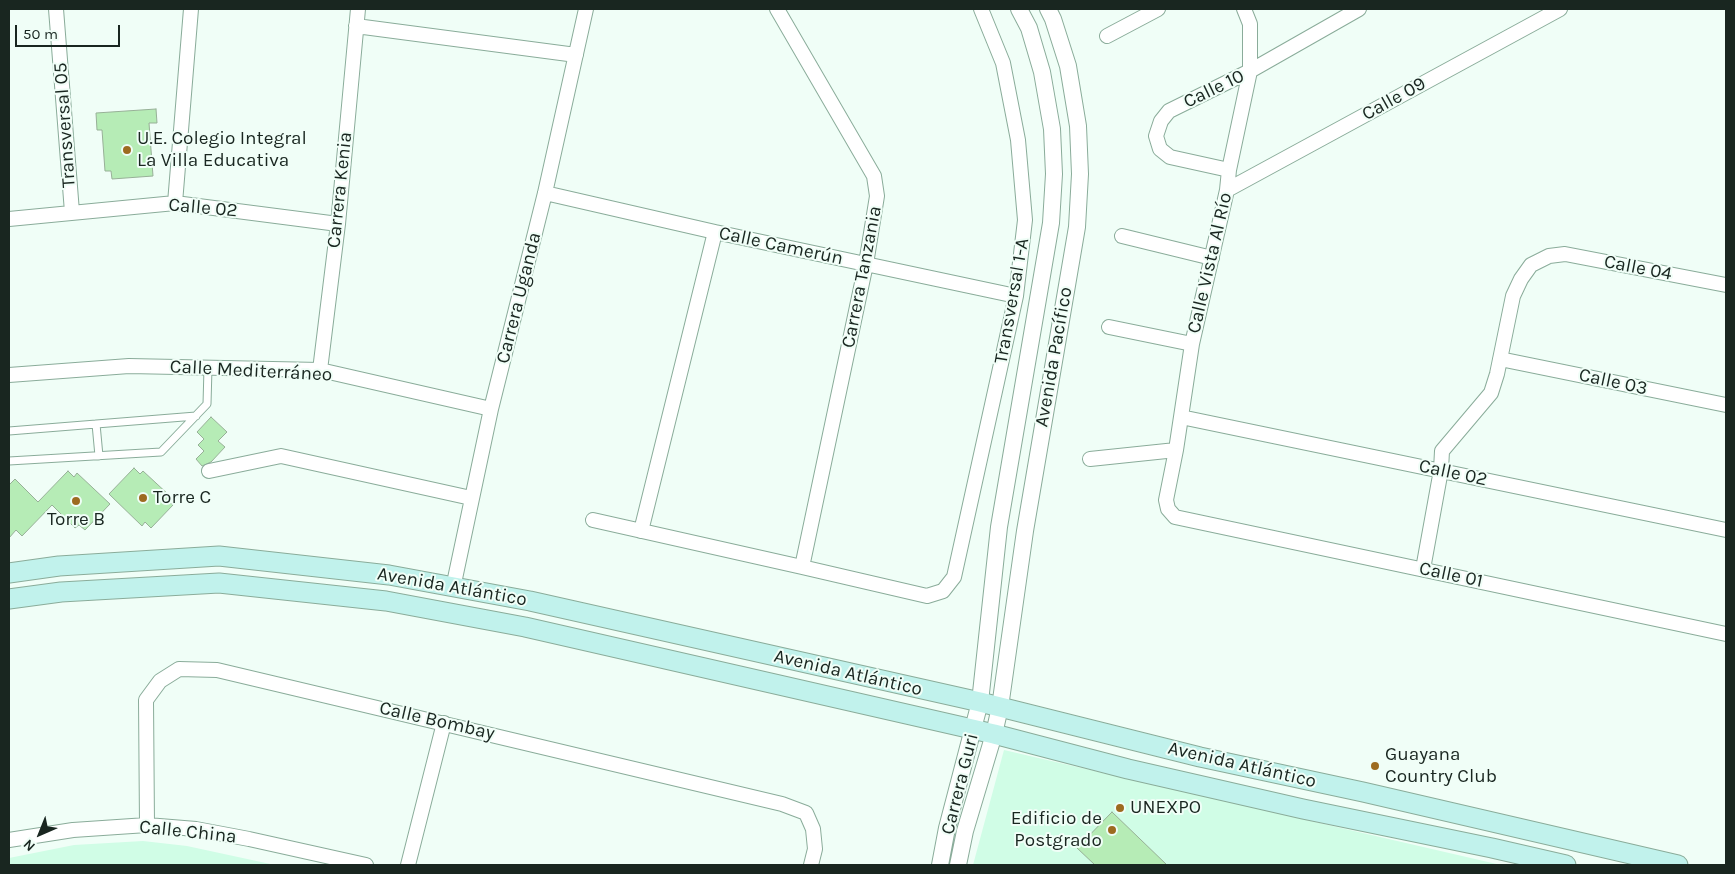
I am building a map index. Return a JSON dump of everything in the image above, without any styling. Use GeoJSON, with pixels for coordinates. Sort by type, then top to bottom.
{"type":"FeatureCollection","features":[{"type":"Feature","properties":{"kind":"main road","name":"Avenida Atlántico"},"geometry":{"type":"LineString","coordinates":[[9,573],[59,566],[219,556],[389,575],[530,601],[980,702],[1200,757],[1363,792],[1678,865]]}},
{"type":"Feature","properties":{"kind":"main road","name":"Avenida Atlántico"},"geometry":{"type":"LineString","coordinates":[[9,599],[61,592],[219,583],[386,601],[525,627],[974,729],[1147,773],[1566,865]]}},
{"type":"Feature","properties":{"kind":"street","name":"Transversal 05"},"geometry":{"type":"LineString","coordinates":[[56,9],[72,212]]}},
{"type":"Feature","properties":{"kind":"street"},"geometry":{"type":"LineString","coordinates":[[175,203],[191,9]]}},
{"type":"Feature","properties":{"kind":"street","name":"Carrera Kenia"},"geometry":{"type":"LineString","coordinates":[[320,370],[338,224],[358,9]]}},
{"type":"Feature","properties":{"kind":"street","name":"Carrera Uganda"},"geometry":{"type":"LineString","coordinates":[[452,588],[491,409],[545,193],[586,9]]}},
{"type":"Feature","properties":{"kind":"street","name":"Carrera Tanzania"},"geometry":{"type":"LineString","coordinates":[[776,9],[874,176],[877,196],[866,264],[802,566]]}},
{"type":"Feature","properties":{"kind":"street","name":"Transversal 1-A"},"geometry":{"type":"LineString","coordinates":[[802,566],[927,596],[943,591],[954,577],[1016,296],[1025,220],[1018,140],[1003,63],[981,9]]}},
{"type":"Feature","properties":{"kind":"street","name":"Avenida Pacífico"},"geometry":{"type":"LineString","coordinates":[[980,702],[999,527],[1052,223],[1054,174],[1052,129],[1042,72],[1029,28],[1019,9]]}},
{"type":"Feature","properties":{"kind":"street","name":"Avenida Pacífico"},"geometry":{"type":"LineString","coordinates":[[1000,707],[1025,531],[1077,227],[1080,174],[1078,126],[1068,66],[1048,9]]}},
{"type":"Feature","properties":{"kind":"street"},"geometry":{"type":"LineString","coordinates":[[1108,36],[1158,9]]}},
{"type":"Feature","properties":{"kind":"street","name":"Calle Vista Al Río"},"geometry":{"type":"LineString","coordinates":[[1175,517],[1168,509],[1166,500],[1176,450],[1192,344],[1228,190],[1230,170],[1250,71],[1250,24],[1244,9]]}},
{"type":"Feature","properties":{"kind":"street","name":"Calle 10"},"geometry":{"type":"LineString","coordinates":[[1230,170],[1170,157],[1160,149],[1156,136],[1161,121],[1170,111],[1250,71],[1359,9]]}},
{"type":"Feature","properties":{"kind":"street","name":"Calle 09"},"geometry":{"type":"LineString","coordinates":[[1228,190],[1560,9]]}},
{"type":"Feature","properties":{"kind":"street"},"geometry":{"type":"LineString","coordinates":[[356,26],[576,55]]}},
{"type":"Feature","properties":{"kind":"street","name":"Calle Camerún"},"geometry":{"type":"LineString","coordinates":[[545,193],[715,232],[1016,296]]}},
{"type":"Feature","properties":{"kind":"street","name":"Calle 02"},"geometry":{"type":"LineString","coordinates":[[9,219],[175,203],[338,224]]}},
{"type":"Feature","properties":{"kind":"street"},"geometry":{"type":"LineString","coordinates":[[641,531],[715,232]]}},
{"type":"Feature","properties":{"kind":"street"},"geometry":{"type":"LineString","coordinates":[[1122,236],[1212,258]]}},
{"type":"Feature","properties":{"kind":"street","name":"Calle 04"},"geometry":{"type":"LineString","coordinates":[[1500,359],[1513,296],[1521,279],[1531,265],[1549,256],[1565,254],[1726,285]]}},
{"type":"Feature","properties":{"kind":"street"},"geometry":{"type":"LineString","coordinates":[[1109,327],[1192,344]]}},
{"type":"Feature","properties":{"kind":"street"},"geometry":{"type":"LineString","coordinates":[[1423,569],[1441,470],[1442,451],[1491,393],[1498,374],[1500,359]]}},
{"type":"Feature","properties":{"kind":"street","name":"Calle 03"},"geometry":{"type":"LineString","coordinates":[[1500,359],[1726,405]]}},
{"type":"Feature","properties":{"kind":"street","name":"Calle Mediterráneo"},"geometry":{"type":"LineString","coordinates":[[9,375],[129,366],[320,370],[491,409]]}},
{"type":"Feature","properties":{"kind":"street","name":"Calle 02"},"geometry":{"type":"LineString","coordinates":[[1181,417],[1726,530]]}},
{"type":"Feature","properties":{"kind":"street"},"geometry":{"type":"LineString","coordinates":[[1090,459],[1176,450]]}},
{"type":"Feature","properties":{"kind":"street"},"geometry":{"type":"LineString","coordinates":[[209,471],[280,456],[471,498]]}},
{"type":"Feature","properties":{"kind":"street"},"geometry":{"type":"LineString","coordinates":[[1010,465],[1037,461]]}},
{"type":"Feature","properties":{"kind":"street","name":"Calle 01"},"geometry":{"type":"LineString","coordinates":[[1175,517],[1726,634]]}},
{"type":"Feature","properties":{"kind":"street"},"geometry":{"type":"LineString","coordinates":[[593,520],[802,566]]}},
{"type":"Feature","properties":{"kind":"street","name":"Calle Bombay"},"geometry":{"type":"LineString","coordinates":[[147,825],[146,700],[160,681],[179,669],[217,670],[782,804],[806,813],[813,829],[815,849],[811,865]]}},
{"type":"Feature","properties":{"kind":"street","name":"Carrera Guri"},"geometry":{"type":"LineString","coordinates":[[940,865],[980,702]]}},
{"type":"Feature","properties":{"kind":"street","name":"Carrera Guri"},"geometry":{"type":"LineString","coordinates":[[958,865],[965,832],[994,734],[1000,707]]}},
{"type":"Feature","properties":{"kind":"street"},"geometry":{"type":"LineString","coordinates":[[408,865],[444,723]]}},
{"type":"Feature","properties":{"kind":"street","name":"Calle China"},"geometry":{"type":"LineString","coordinates":[[9,840],[73,830],[147,825],[196,829],[366,865]]}},
{"type":"Feature","properties":{"kind":"lane"},"geometry":{"type":"LineString","coordinates":[[9,461],[160,452],[207,404],[208,368]]}},
{"type":"Feature","properties":{"kind":"lane"},"geometry":{"type":"LineString","coordinates":[[9,431],[196,416]]}},
{"type":"Feature","properties":{"kind":"lane"},"geometry":{"type":"LineString","coordinates":[[96,424],[99,456]]}},
{"type":"Feature","properties":{"kind":"shaded area","name":"UNEXPO"},"geometry":{"type":"Polygon","coordinates":[[[1004,750],[1501,865],[973,865],[1004,750]]]}},
{"type":"Feature","properties":{"kind":"shaded area"},"geometry":{"type":"Polygon","coordinates":[[[143,841],[187,846],[275,865],[9,865],[9,858],[74,845],[143,841]]]}},
{"type":"Feature","properties":{"kind":"building","name":"U.E. Colegio Integral La Villa Educativa"},"geometry":{"type":"Polygon","coordinates":[[[156,109],[157,123],[149,123],[153,176],[112,179],[111,171],[105,171],[102,130],[97,130],[96,113],[156,109]]]}},
{"type":"Feature","properties":{"kind":"building"},"geometry":{"type":"Polygon","coordinates":[[[211,417],[227,432],[218,441],[225,447],[211,462],[202,466],[196,459],[204,451],[198,445],[204,439],[197,432],[211,417]]]}},
{"type":"Feature","properties":{"kind":"building","name":"Torre C"},"geometry":{"type":"Polygon","coordinates":[[[134,468],[140,474],[143,471],[170,496],[167,500],[173,505],[151,528],[145,522],[142,526],[109,494],[134,468]]]}},
{"type":"Feature","properties":{"kind":"building"},"geometry":{"type":"Polygon","coordinates":[[[68,471],[74,477],[77,473],[110,504],[85,530],[79,525],[75,528],[52,505],[22,536],[16,530],[9,538],[9,485],[15,479],[38,502],[68,471]]]}},
{"type":"Feature","properties":{"kind":"building","name":"Edificio de Postgrado"},"geometry":{"type":"Polygon","coordinates":[[[1112,812],[1167,865],[1095,865],[1077,848],[1112,812]]]}},
{"type":"Feature","properties":{"kind":"place","name":"U.E. Colegio Integral La Villa Educativa"},"geometry":{"type":"Point","coordinates":[127,150]}},
{"type":"Feature","properties":{"kind":"place","name":"Torre C"},"geometry":{"type":"Point","coordinates":[143,498]}},
{"type":"Feature","properties":{"kind":"place","name":"Torre B"},"geometry":{"type":"Point","coordinates":[76,501]}},
{"type":"Feature","properties":{"kind":"place","name":"Guayana Country Club"},"geometry":{"type":"Point","coordinates":[1375,766]}},
{"type":"Feature","properties":{"kind":"place","name":"UNEXPO"},"geometry":{"type":"Point","coordinates":[1120,808]}},
{"type":"Feature","properties":{"kind":"place","name":"Edificio de Postgrado"},"geometry":{"type":"Point","coordinates":[1112,830]}}]}
